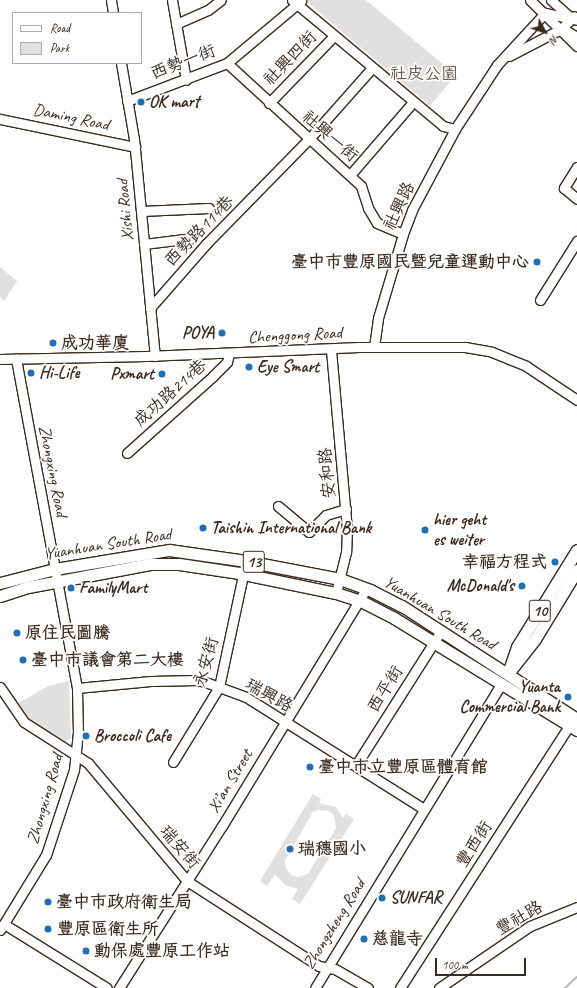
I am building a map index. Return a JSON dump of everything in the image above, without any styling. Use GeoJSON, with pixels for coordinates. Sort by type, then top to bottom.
{"type":"FeatureCollection","features":[{"type":"Feature","properties":{"kind":"main road","name":"Yuanhuan South Road"},"geometry":{"type":"LineString","coordinates":[[0,583],[55,569],[168,550],[246,561],[340,579],[366,589],[402,606],[508,673]]}},
{"type":"Feature","properties":{"kind":"main road","name":"Zhongzheng Road"},"geometry":{"type":"LineString","coordinates":[[508,673],[517,647],[577,550]]}},
{"type":"Feature","properties":{"kind":"main road","name":"Yuanhuan South Road"},"geometry":{"type":"LineString","coordinates":[[0,596],[56,582],[144,564],[179,564],[243,574],[336,593],[361,601],[434,642],[501,684]]}},
{"type":"Feature","properties":{"kind":"main road","name":"Zhongzheng Road"},"geometry":{"type":"LineString","coordinates":[[501,684],[535,639],[577,570]]}},
{"type":"Feature","properties":{"kind":"main road","name":"13"},"geometry":{"type":"LineString","coordinates":[[508,673],[575,723]]}},
{"type":"Feature","properties":{"kind":"main road","name":"13"},"geometry":{"type":"LineString","coordinates":[[501,684],[575,723]]}},
{"type":"Feature","properties":{"kind":"street"},"geometry":{"type":"LineString","coordinates":[[111,0],[113,12]]}},
{"type":"Feature","properties":{"kind":"street"},"geometry":{"type":"LineString","coordinates":[[172,0],[186,80]]}},
{"type":"Feature","properties":{"kind":"street"},"geometry":{"type":"LineString","coordinates":[[176,24],[208,10],[221,0]]}},
{"type":"Feature","properties":{"kind":"street"},"geometry":{"type":"LineString","coordinates":[[530,0],[562,29],[577,46]]}},
{"type":"Feature","properties":{"kind":"street"},"geometry":{"type":"LineString","coordinates":[[550,0],[575,17],[577,26]]}},
{"type":"Feature","properties":{"kind":"street"},"geometry":{"type":"LineString","coordinates":[[297,2],[334,36],[443,126],[456,129]]}},
{"type":"Feature","properties":{"kind":"street","name":"西勢一街"},"geometry":{"type":"LineString","coordinates":[[127,101],[186,80],[227,63],[297,2]]}},
{"type":"Feature","properties":{"kind":"street"},"geometry":{"type":"LineString","coordinates":[[545,14],[575,17]]}},
{"type":"Feature","properties":{"kind":"street","name":"社興路"},"geometry":{"type":"LineString","coordinates":[[374,347],[378,318],[403,234],[412,210],[456,129],[503,59],[545,14]]}},
{"type":"Feature","properties":{"kind":"street"},"geometry":{"type":"LineString","coordinates":[[503,59],[562,29],[575,17]]}},
{"type":"Feature","properties":{"kind":"street"},"geometry":{"type":"LineString","coordinates":[[562,29],[577,37]]}},
{"type":"Feature","properties":{"kind":"street","name":"社興四街"},"geometry":{"type":"LineString","coordinates":[[269,103],[334,36]]}},
{"type":"Feature","properties":{"kind":"street","name":"社興一街"},"geometry":{"type":"LineString","coordinates":[[227,63],[309,140],[361,186],[368,208],[377,223],[403,234]]}},
{"type":"Feature","properties":{"kind":"street","name":"Xishi Road"},"geometry":{"type":"LineString","coordinates":[[121,64],[135,148],[154,356]]}},
{"type":"Feature","properties":{"kind":"street","name":"西勢路114巷"},"geometry":{"type":"LineString","coordinates":[[150,308],[207,243],[309,140],[372,68]]}},
{"type":"Feature","properties":{"kind":"street"},"geometry":{"type":"LineString","coordinates":[[350,175],[413,102]]}},
{"type":"Feature","properties":{"kind":"street","name":"Daming Road"},"geometry":{"type":"LineString","coordinates":[[0,119],[135,148]]}},
{"type":"Feature","properties":{"kind":"street"},"geometry":{"type":"LineString","coordinates":[[577,167],[564,188],[577,199]]}},
{"type":"Feature","properties":{"kind":"street"},"geometry":{"type":"LineString","coordinates":[[141,211],[209,208]]}},
{"type":"Feature","properties":{"kind":"street"},"geometry":{"type":"LineString","coordinates":[[144,244],[193,238]]}},
{"type":"Feature","properties":{"kind":"street"},"geometry":{"type":"LineString","coordinates":[[540,300],[577,240]]}},
{"type":"Feature","properties":{"kind":"street","name":"Chenggong Road"},"geometry":{"type":"LineString","coordinates":[[0,359],[229,354],[374,347],[465,347],[492,352],[526,366],[577,400]]}},
{"type":"Feature","properties":{"kind":"street","name":"安和路"},"geometry":{"type":"LineString","coordinates":[[331,350],[346,510],[346,552],[336,593]]}},
{"type":"Feature","properties":{"kind":"street","name":"成功路214巷"},"geometry":{"type":"LineString","coordinates":[[127,453],[213,376],[227,362],[229,354]]}},
{"type":"Feature","properties":{"kind":"street","name":"Zhongxing Road"},"geometry":{"type":"LineString","coordinates":[[2,927],[46,855],[74,770],[76,755],[77,688],[56,582],[55,569],[16,358]]}},
{"type":"Feature","properties":{"kind":"street"},"geometry":{"type":"LineString","coordinates":[[278,506],[309,532],[326,515],[346,510]]}},
{"type":"Feature","properties":{"kind":"street","name":"永安街"},"geometry":{"type":"LineString","coordinates":[[173,762],[219,687],[246,561]]}},
{"type":"Feature","properties":{"kind":"street","name":"Xi’an Street"},"geometry":{"type":"LineString","coordinates":[[119,988],[361,601],[366,589]]}},
{"type":"Feature","properties":{"kind":"street","name":"西平街"},"geometry":{"type":"LineString","coordinates":[[356,765],[441,631]]}},
{"type":"Feature","properties":{"kind":"street","name":"瑞興路"},"geometry":{"type":"LineString","coordinates":[[77,688],[190,680],[219,687],[246,697],[424,809]]}},
{"type":"Feature","properties":{"kind":"street","name":"Zhongzheng Road"},"geometry":{"type":"LineString","coordinates":[[315,988],[501,684]]}},
{"type":"Feature","properties":{"kind":"street","name":"瑞安街"},"geometry":{"type":"LineString","coordinates":[[0,687],[24,722],[88,763],[187,881],[319,966],[335,969],[368,988]]}},
{"type":"Feature","properties":{"kind":"street","name":"豐西街"},"geometry":{"type":"LineString","coordinates":[[400,988],[575,723]]}},
{"type":"Feature","properties":{"kind":"street","name":"豐社路"},"geometry":{"type":"LineString","coordinates":[[439,988],[530,926],[577,907]]}},
{"type":"Feature","properties":{"kind":"street"},"geometry":{"type":"LineString","coordinates":[[2,927],[107,988]]}},
{"type":"Feature","properties":{"kind":"green space","name":"社皮公園"},"geometry":{"type":"Polygon","coordinates":[[[308,0],[366,0],[456,75],[430,106],[307,2],[308,0]]]}},
{"type":"Feature","properties":{"kind":"green space"},"geometry":{"type":"Polygon","coordinates":[[[0,267],[17,281],[4,301],[0,297],[0,267]]]}},
{"type":"Feature","properties":{"kind":"green space"},"geometry":{"type":"Polygon","coordinates":[[[69,681],[71,738],[65,742],[30,720],[17,704],[48,686],[69,681]]]}},
{"type":"Feature","properties":{"kind":"green space"},"geometry":{"type":"Polygon","coordinates":[[[313,794],[321,799],[319,803],[336,807],[343,818],[346,814],[354,819],[300,904],[292,899],[298,889],[285,885],[275,874],[267,886],[260,881],[313,794]],[[319,810],[313,812],[285,860],[286,869],[292,876],[298,877],[308,874],[336,828],[334,815],[329,811],[319,810]]]}},
{"type":"Feature","properties":{"kind":"waterway"},"geometry":{"type":"LineString","coordinates":[[565,988],[577,977]]}},
{"type":"Feature","properties":{"kind":"place","name":"OK mart"},"geometry":{"type":"Point","coordinates":[141,102]}},
{"type":"Feature","properties":{"kind":"place","name":"臺中市豐原國民暨兒童運動中心"},"geometry":{"type":"Point","coordinates":[537,262]}},
{"type":"Feature","properties":{"kind":"place","name":"POYA"},"geometry":{"type":"Point","coordinates":[222,333]}},
{"type":"Feature","properties":{"kind":"place","name":"成功華廈"},"geometry":{"type":"Point","coordinates":[53,343]}},
{"type":"Feature","properties":{"kind":"place","name":"Eye Smart"},"geometry":{"type":"Point","coordinates":[249,367]}},
{"type":"Feature","properties":{"kind":"place","name":"Hi-Life"},"geometry":{"type":"Point","coordinates":[31,373]}},
{"type":"Feature","properties":{"kind":"place","name":"Pxmart"},"geometry":{"type":"Point","coordinates":[162,374]}},
{"type":"Feature","properties":{"kind":"place","name":"Taishin International Bank"},"geometry":{"type":"Point","coordinates":[203,528]}},
{"type":"Feature","properties":{"kind":"place","name":"hier geht es weiter"},"geometry":{"type":"Point","coordinates":[425,530]}},
{"type":"Feature","properties":{"kind":"place","name":"幸福方程式"},"geometry":{"type":"Point","coordinates":[555,562]}},
{"type":"Feature","properties":{"kind":"place","name":"McDonald's"},"geometry":{"type":"Point","coordinates":[522,586]}},
{"type":"Feature","properties":{"kind":"place","name":"FamilyMart"},"geometry":{"type":"Point","coordinates":[71,588]}},
{"type":"Feature","properties":{"kind":"place","name":"原住民圖騰"},"geometry":{"type":"Point","coordinates":[17,633]}},
{"type":"Feature","properties":{"kind":"place","name":"臺中市議會第二大樓"},"geometry":{"type":"Point","coordinates":[23,660]}},
{"type":"Feature","properties":{"kind":"place","name":"Yuanta Commercial Bank"},"geometry":{"type":"Point","coordinates":[568,697]}},
{"type":"Feature","properties":{"kind":"place","name":"Broccoli Cafe"},"geometry":{"type":"Point","coordinates":[86,736]}},
{"type":"Feature","properties":{"kind":"place","name":"臺中市立豐原區體育館"},"geometry":{"type":"Point","coordinates":[310,767]}},
{"type":"Feature","properties":{"kind":"place","name":"瑞穗國小"},"geometry":{"type":"Point","coordinates":[290,849]}},
{"type":"Feature","properties":{"kind":"place","name":"SUNFAR"},"geometry":{"type":"Point","coordinates":[382,898]}},
{"type":"Feature","properties":{"kind":"place","name":"臺中市政府衛生局"},"geometry":{"type":"Point","coordinates":[48,902]}},
{"type":"Feature","properties":{"kind":"place","name":"豐原區衛生所"},"geometry":{"type":"Point","coordinates":[48,929]}},
{"type":"Feature","properties":{"kind":"place","name":"慈龍寺"},"geometry":{"type":"Point","coordinates":[364,939]}},
{"type":"Feature","properties":{"kind":"place","name":"動保處豐原工作站"},"geometry":{"type":"Point","coordinates":[86,951]}}]}
